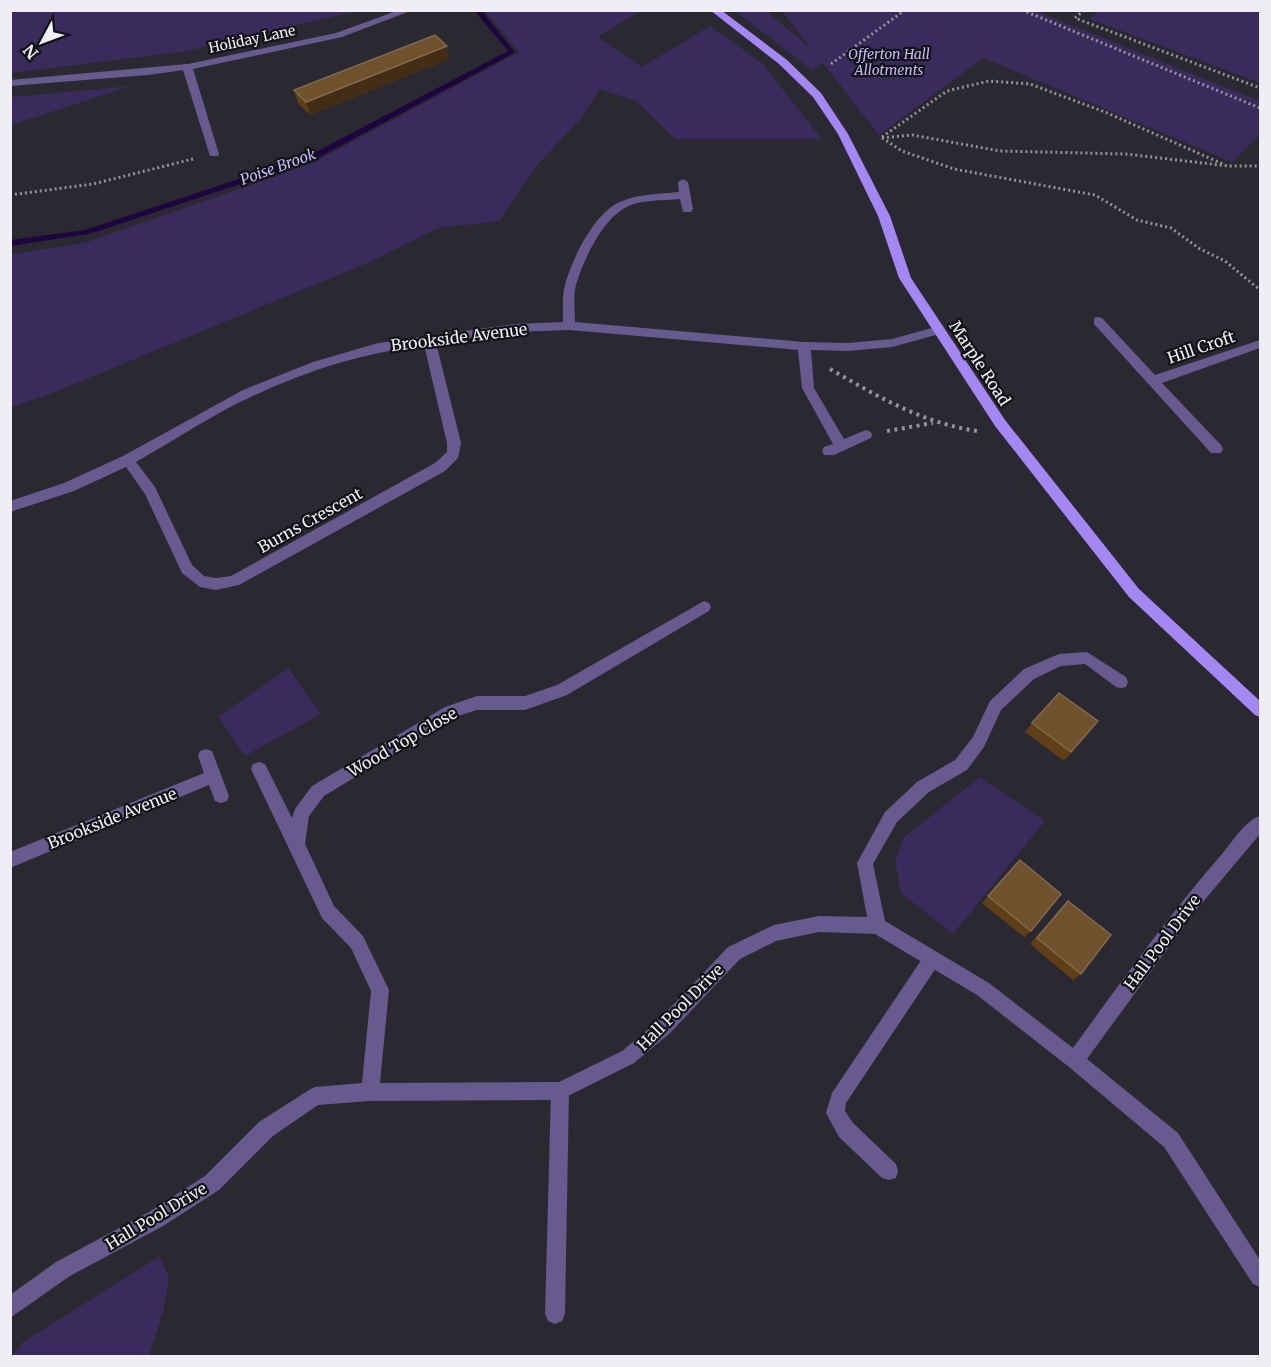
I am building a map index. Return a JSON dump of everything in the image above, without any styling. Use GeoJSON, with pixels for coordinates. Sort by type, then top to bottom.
{"type":"FeatureCollection","features":[{"type":"Feature","properties":{"kind":"main road","name":"Marple Road"},"geometry":{"type":"LineString","coordinates":[[714,10],[783,62],[817,95],[843,134],[884,216],[904,278],[1008,434],[1134,593],[1260,710]]}},
{"type":"Feature","properties":{"kind":"street","name":"Holiday Lane"},"geometry":{"type":"LineString","coordinates":[[10,83],[188,67],[339,35],[409,10]]}},
{"type":"Feature","properties":{"kind":"street"},"geometry":{"type":"LineString","coordinates":[[188,67],[214,154]]}},
{"type":"Feature","properties":{"kind":"street"},"geometry":{"type":"LineString","coordinates":[[683,182],[687,209]]}},
{"type":"Feature","properties":{"kind":"street"},"geometry":{"type":"LineString","coordinates":[[569,326],[570,286],[592,235],[609,214],[621,205],[634,200],[684,195]]}},
{"type":"Feature","properties":{"kind":"street","name":"Hill Croft"},"geometry":{"type":"LineString","coordinates":[[1098,321],[1216,449]]}},
{"type":"Feature","properties":{"kind":"street","name":"Brookside Avenue"},"geometry":{"type":"LineString","coordinates":[[10,507],[69,487],[128,460],[247,393],[317,365],[378,347],[515,328],[569,326],[804,350],[892,343],[939,330]]}},
{"type":"Feature","properties":{"kind":"street","name":"Burns Crescent"},"geometry":{"type":"LineString","coordinates":[[128,460],[150,491],[187,569],[200,581],[216,584],[234,581],[440,467],[453,454],[454,443],[429,341]]}},
{"type":"Feature","properties":{"kind":"street","name":"Hill Croft"},"geometry":{"type":"LineString","coordinates":[[1153,381],[1260,344]]}},
{"type":"Feature","properties":{"kind":"street"},"geometry":{"type":"LineString","coordinates":[[804,350],[808,388],[835,449],[866,435]]}},
{"type":"Feature","properties":{"kind":"street","name":"Wood Top Close"},"geometry":{"type":"LineString","coordinates":[[297,844],[301,814],[318,791],[394,744],[450,712],[477,703],[525,703],[562,690],[704,607]]}},
{"type":"Feature","properties":{"kind":"street"},"geometry":{"type":"LineString","coordinates":[[877,926],[865,863],[891,817],[923,787],[961,765],[979,742],[995,706],[1029,674],[1059,660],[1087,658],[1121,682]]}},
{"type":"Feature","properties":{"kind":"street"},"geometry":{"type":"LineString","coordinates":[[206,756],[221,796]]}},
{"type":"Feature","properties":{"kind":"street"},"geometry":{"type":"LineString","coordinates":[[259,769],[328,912],[357,942],[380,990],[370,1092]]}},
{"type":"Feature","properties":{"kind":"street","name":"Brookside Avenue"},"geometry":{"type":"LineString","coordinates":[[10,860],[214,776]]}},
{"type":"Feature","properties":{"kind":"street","name":"Hall Pool Drive"},"geometry":{"type":"LineString","coordinates":[[10,1308],[63,1269],[156,1219],[212,1183],[266,1129],[315,1096],[370,1092],[560,1091],[628,1057],[664,1027],[734,953],[774,933],[819,924],[877,926],[983,989],[1075,1061],[1165,936],[1230,854],[1260,823]]}},
{"type":"Feature","properties":{"kind":"street"},"geometry":{"type":"LineString","coordinates":[[889,1171],[846,1130],[835,1113],[838,1099],[932,959]]}},
{"type":"Feature","properties":{"kind":"street"},"geometry":{"type":"LineString","coordinates":[[1075,1061],[1171,1140],[1260,1277]]}},
{"type":"Feature","properties":{"kind":"street"},"geometry":{"type":"LineString","coordinates":[[555,1314],[560,1091]]}},
{"type":"Feature","properties":{"kind":"path"},"geometry":{"type":"LineString","coordinates":[[831,64],[906,10]]}},
{"type":"Feature","properties":{"kind":"path"},"geometry":{"type":"LineString","coordinates":[[1022,10],[1260,108]]}},
{"type":"Feature","properties":{"kind":"path"},"geometry":{"type":"LineString","coordinates":[[1084,10],[1075,18],[1260,88]]}},
{"type":"Feature","properties":{"kind":"path"},"geometry":{"type":"LineString","coordinates":[[882,138],[946,91],[989,81],[1030,84],[1105,112],[1228,166]]}},
{"type":"Feature","properties":{"kind":"path"},"geometry":{"type":"LineString","coordinates":[[882,138],[912,135],[1000,151],[1126,154],[1228,166],[1260,166]]}},
{"type":"Feature","properties":{"kind":"path"},"geometry":{"type":"LineString","coordinates":[[882,138],[894,148],[956,171],[1095,195],[1137,220],[1171,228],[1200,249],[1225,261],[1260,298]]}},
{"type":"Feature","properties":{"kind":"path"},"geometry":{"type":"LineString","coordinates":[[10,195],[93,184],[214,154]]}},
{"type":"Feature","properties":{"kind":"path"},"geometry":{"type":"LineString","coordinates":[[804,350],[900,408],[934,423],[973,431],[1008,434]]}},
{"type":"Feature","properties":{"kind":"path"},"geometry":{"type":"LineString","coordinates":[[866,435],[934,423]]}},
{"type":"Feature","properties":{"kind":"green space"},"geometry":{"type":"Polygon","coordinates":[[[1099,10],[1260,11],[1260,83],[1090,19],[1099,10]]]}},
{"type":"Feature","properties":{"kind":"green space"},"geometry":{"type":"Polygon","coordinates":[[[10,11],[357,11],[187,51],[11,73],[10,11]]]}},
{"type":"Feature","properties":{"kind":"green space"},"geometry":{"type":"Polygon","coordinates":[[[485,11],[640,11],[598,37],[642,67],[710,26],[762,63],[822,139],[675,139],[636,101],[600,89],[581,118],[533,170],[500,221],[438,228],[370,262],[50,394],[11,407],[11,254],[84,243],[313,163],[519,52],[485,11]]]}},
{"type":"Feature","properties":{"kind":"green space","name":"Offerton Hall Allotments"},"geometry":{"type":"Polygon","coordinates":[[[735,11],[767,11],[812,50],[782,11],[1036,11],[1260,101],[1260,135],[1232,162],[983,58],[879,135],[823,63],[812,70],[735,11]]]}},
{"type":"Feature","properties":{"kind":"green space"},"geometry":{"type":"Polygon","coordinates":[[[131,86],[11,125],[11,97],[131,86]]]}},
{"type":"Feature","properties":{"kind":"green space"},"geometry":{"type":"Polygon","coordinates":[[[288,668],[321,714],[245,756],[218,717],[288,668]]]}},
{"type":"Feature","properties":{"kind":"green space"},"geometry":{"type":"Polygon","coordinates":[[[980,777],[1045,821],[953,934],[901,893],[895,861],[904,837],[980,777]]]}},
{"type":"Feature","properties":{"kind":"green space"},"geometry":{"type":"Polygon","coordinates":[[[160,1256],[169,1278],[164,1308],[149,1356],[12,1356],[23,1342],[160,1256]]]}},
{"type":"Feature","properties":{"kind":"building"},"geometry":{"type":"Polygon","coordinates":[[[435,35],[447,46],[306,102],[294,90],[435,35]]]}},
{"type":"Feature","properties":{"kind":"building"},"geometry":{"type":"Polygon","coordinates":[[[1059,693],[1098,721],[1071,752],[1032,723],[1059,693]]]}},
{"type":"Feature","properties":{"kind":"building"},"geometry":{"type":"Polygon","coordinates":[[[1020,860],[1061,894],[1031,931],[988,896],[1020,860]]]}},
{"type":"Feature","properties":{"kind":"building"},"geometry":{"type":"Polygon","coordinates":[[[1068,901],[1111,935],[1081,974],[1037,938],[1068,901]]]}},
{"type":"Feature","properties":{"kind":"waterway","name":"Poise Brook"},"geometry":{"type":"LineString","coordinates":[[10,243],[86,232],[311,158],[512,52],[477,10]]}}]}
